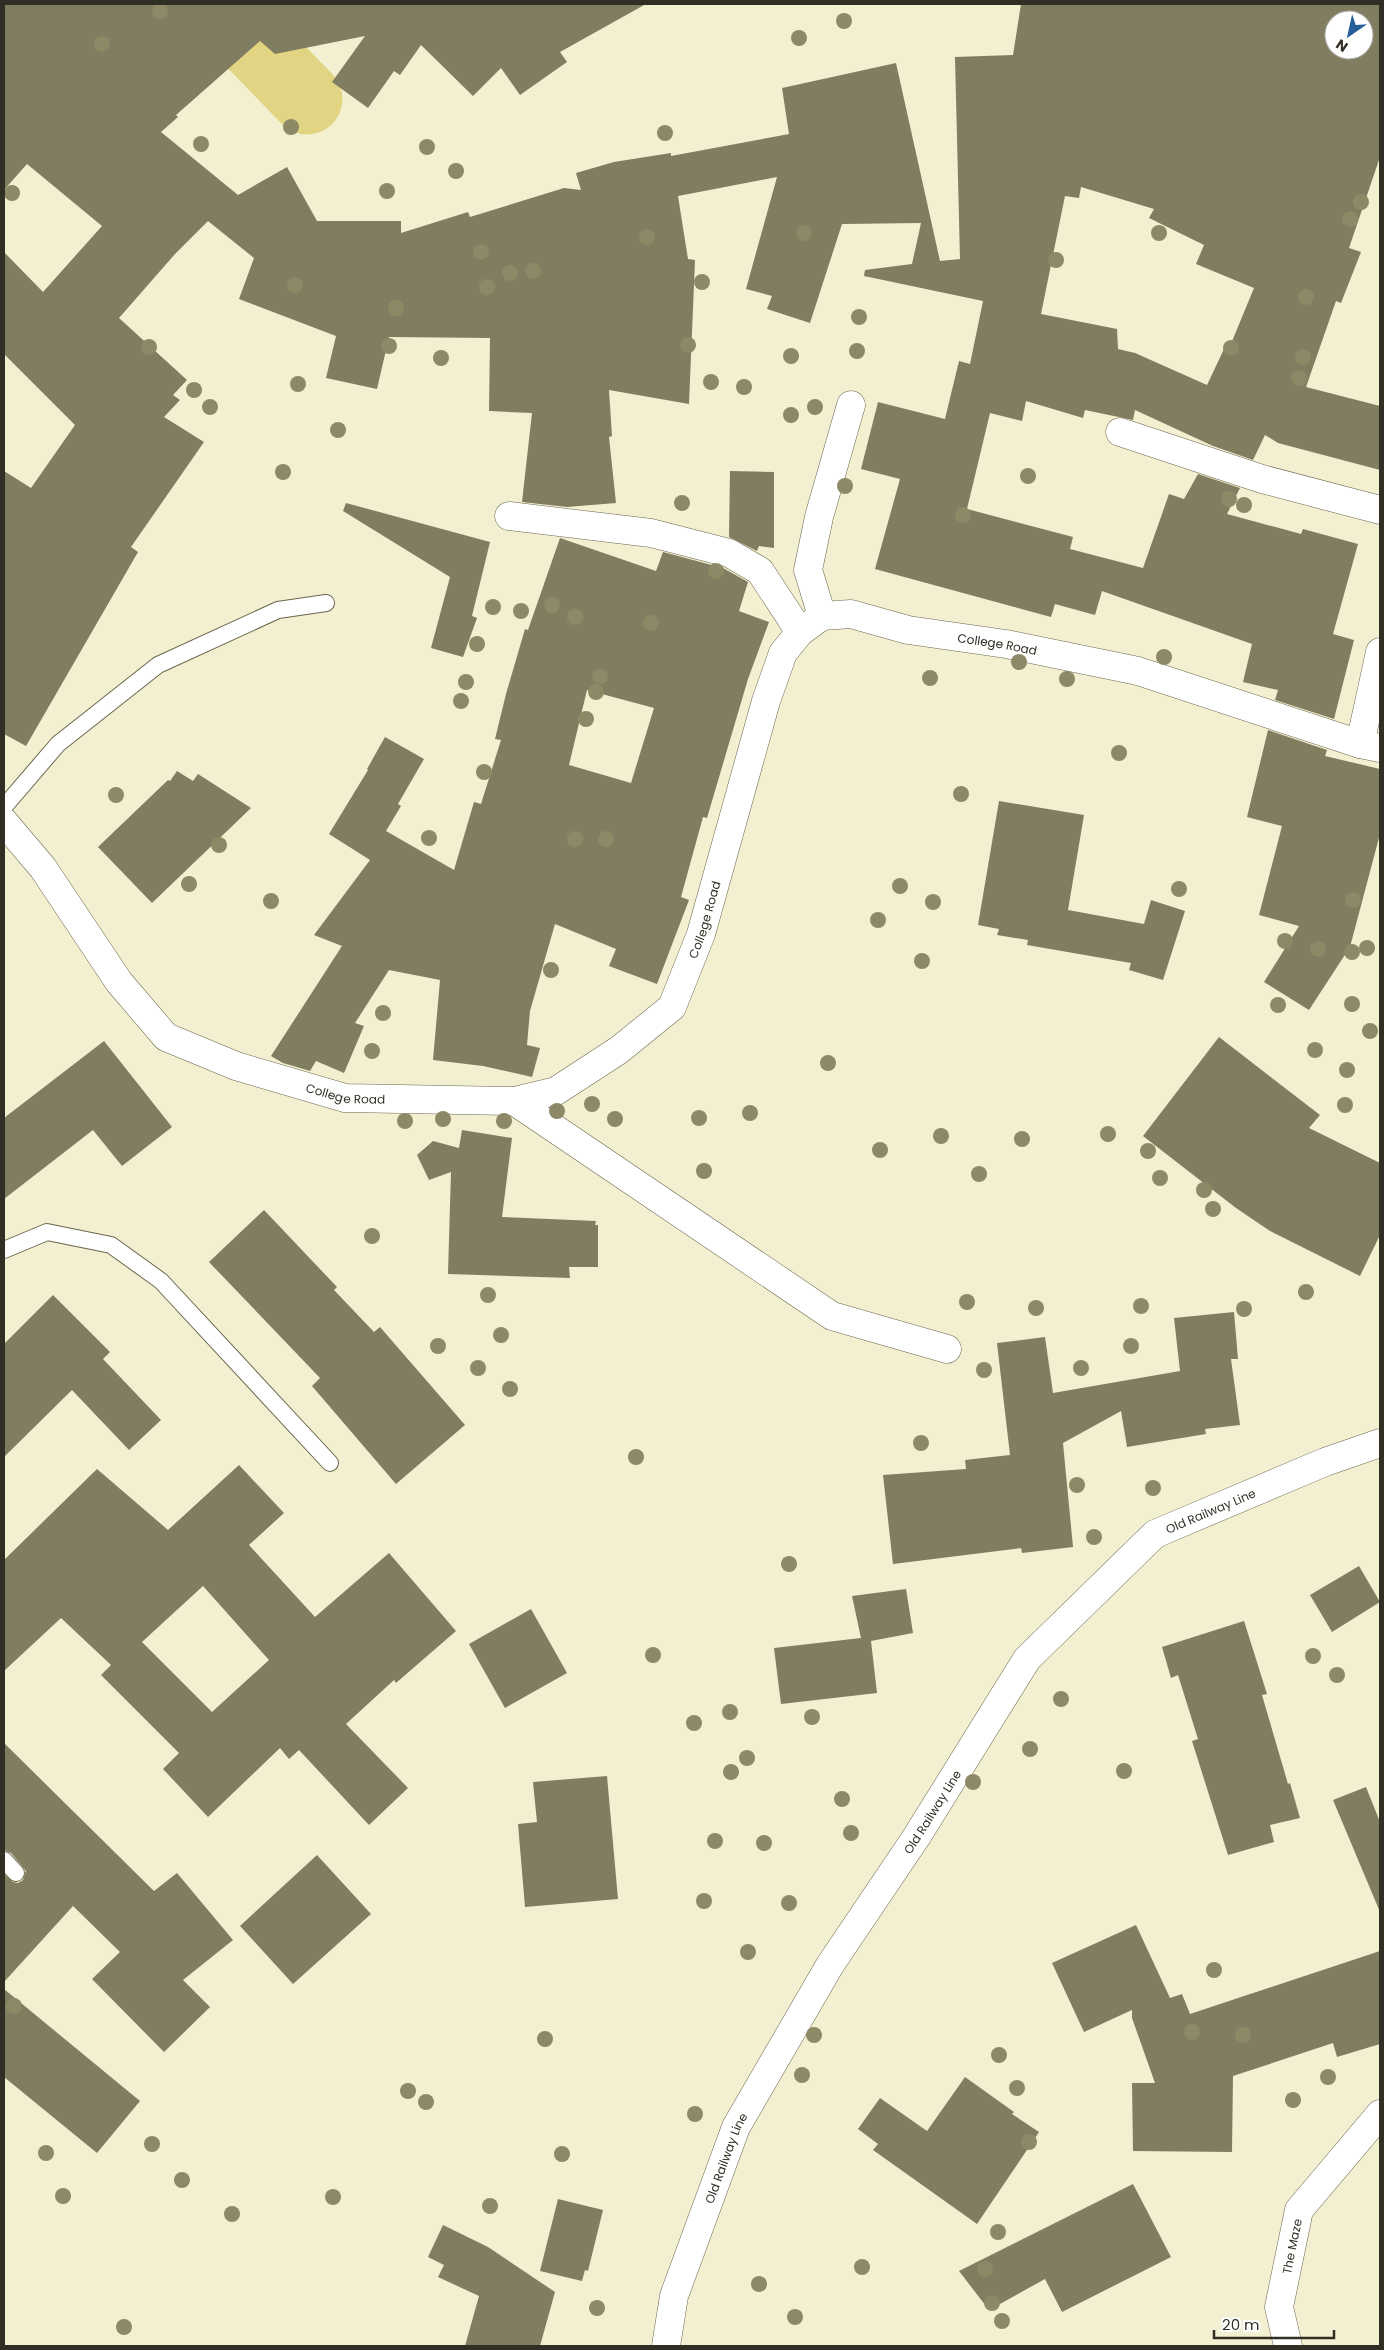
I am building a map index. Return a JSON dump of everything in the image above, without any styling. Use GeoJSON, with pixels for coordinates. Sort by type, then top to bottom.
{"type":"FeatureCollection","features":[{"type":"Feature","properties":{"kind":"street"},"geometry":{"type":"LineString","coordinates":[[822,616],[808,570],[819,517],[851,405]]}},
{"type":"Feature","properties":{"kind":"street"},"geometry":{"type":"LineString","coordinates":[[1120,432],[1262,479],[1380,510]]}},
{"type":"Feature","properties":{"kind":"street"},"geometry":{"type":"LineString","coordinates":[[509,516],[651,533],[729,553],[760,571],[800,632]]}},
{"type":"Feature","properties":{"kind":"street","name":"College Road"},"geometry":{"type":"LineString","coordinates":[[4,822],[43,868],[119,982],[166,1036],[236,1066],[345,1098],[514,1101],[556,1091],[619,1050],[672,1007],[702,934],[766,701],[783,653],[800,632],[822,616],[851,614],[908,630],[1006,644],[1138,671],[1370,746]]}},
{"type":"Feature","properties":{"kind":"street"},"geometry":{"type":"LineString","coordinates":[[1370,746],[1380,652]]}},
{"type":"Feature","properties":{"kind":"street"},"geometry":{"type":"LineString","coordinates":[[514,1101],[832,1316],[947,1349]]}},
{"type":"Feature","properties":{"kind":"street","name":"Old Railway Line"},"geometry":{"type":"LineString","coordinates":[[666,2346],[674,2296],[736,2127],[830,1965],[918,1836],[1027,1659],[1154,1534],[1325,1462],[1380,1443]]}},
{"type":"Feature","properties":{"kind":"street","name":"The Maze"},"geometry":{"type":"LineString","coordinates":[[1288,2346],[1279,2307],[1299,2210],[1380,2114]]}},
{"type":"Feature","properties":{"kind":"lane"},"geometry":{"type":"LineString","coordinates":[[4,807],[58,744],[158,665],[278,610],[326,603]]}},
{"type":"Feature","properties":{"kind":"lane"},"geometry":{"type":"LineString","coordinates":[[4,1250],[47,1232],[111,1245],[161,1280],[330,1463]]}},
{"type":"Feature","properties":{"kind":"lane"},"geometry":{"type":"LineString","coordinates":[[4,1860],[16,1873]]}},
{"type":"Feature","properties":{"kind":"building"},"geometry":{"type":"Polygon","coordinates":[[[4,4],[646,4],[560,52],[567,62],[520,95],[501,68],[473,96],[421,45],[400,75],[394,71],[368,108],[332,82],[365,36],[275,54],[260,41],[176,115],[178,117],[161,132],[238,195],[287,167],[317,221],[401,221],[401,233],[468,212],[470,217],[564,188],[581,190],[576,173],[614,162],[671,153],[671,156],[789,134],[782,88],[896,63],[940,261],[960,259],[955,57],[1013,55],[1021,4],[1380,4],[1380,157],[1349,248],[1361,252],[1341,303],[1336,301],[1306,387],[1380,406],[1380,470],[1278,443],[1265,435],[1253,460],[1213,446],[1135,410],[1133,420],[1085,410],[1083,418],[1026,401],[1022,421],[990,413],[967,509],[1073,537],[1070,549],[1143,568],[1169,494],[1184,499],[1198,474],[1240,488],[1227,514],[1301,534],[1303,529],[1358,544],[1333,634],[1354,640],[1334,719],[1275,700],[1278,690],[1243,682],[1252,644],[1102,591],[1095,615],[1055,604],[1051,617],[875,569],[900,479],[861,469],[878,402],[945,419],[959,361],[970,364],[983,301],[864,276],[865,270],[912,264],[921,223],[842,224],[810,323],[767,309],[772,296],[746,289],[777,177],[678,196],[688,259],[695,260],[689,404],[609,390],[612,436],[609,437],[616,503],[567,507],[522,502],[532,413],[489,411],[490,338],[389,337],[377,389],[326,378],[336,336],[239,299],[254,258],[208,221],[175,254],[119,318],[187,380],[173,395],[180,400],[164,417],[204,442],[131,547],[138,552],[26,746],[4,734],[4,471],[31,488],[75,425],[4,354],[4,252],[43,292],[102,226],[27,164],[4,190],[4,4]],[[1081,187],[1079,198],[1065,196],[1041,314],[1117,329],[1118,349],[1135,353],[1207,385],[1224,349],[1228,351],[1254,288],[1196,264],[1204,245],[1149,218],[1154,209],[1081,187]]]}},
{"type":"Feature","properties":{"kind":"building"},"geometry":{"type":"Polygon","coordinates":[[[730,471],[774,472],[774,548],[759,546],[757,551],[729,537],[730,471]]]}},
{"type":"Feature","properties":{"kind":"building"},"geometry":{"type":"Polygon","coordinates":[[[346,503],[490,542],[472,616],[477,618],[463,657],[431,648],[450,577],[343,511],[346,503]]]}},
{"type":"Feature","properties":{"kind":"building"},"geometry":{"type":"Polygon","coordinates":[[[560,538],[656,571],[663,552],[723,568],[748,582],[739,611],[769,622],[748,679],[707,818],[703,817],[681,897],[689,900],[657,984],[609,966],[616,949],[555,924],[530,1011],[527,1045],[540,1048],[532,1077],[483,1066],[433,1060],[440,980],[389,970],[355,1023],[364,1026],[344,1073],[316,1061],[310,1071],[283,1063],[271,1056],[342,946],[314,935],[370,860],[329,834],[368,770],[385,737],[424,759],[398,804],[401,806],[386,831],[454,870],[474,802],[481,804],[501,740],[495,739],[506,694],[525,629],[528,630],[560,538]],[[587,690],[569,765],[631,783],[654,708],[587,690]]]}},
{"type":"Feature","properties":{"kind":"building"},"geometry":{"type":"Polygon","coordinates":[[[1268,730],[1327,750],[1325,756],[1380,769],[1380,834],[1350,947],[1309,1010],[1264,982],[1299,926],[1259,915],[1282,826],[1247,817],[1268,730]]]}},
{"type":"Feature","properties":{"kind":"building"},"geometry":{"type":"Polygon","coordinates":[[[177,771],[193,781],[198,774],[251,808],[152,903],[98,847],[168,780],[170,781],[177,771]]]}},
{"type":"Feature","properties":{"kind":"building"},"geometry":{"type":"Polygon","coordinates":[[[999,801],[1084,815],[1068,910],[1144,924],[1151,900],[1185,911],[1163,980],[1129,970],[1131,963],[1027,945],[1028,940],[997,935],[999,929],[978,925],[999,801]]]}},
{"type":"Feature","properties":{"kind":"building"},"geometry":{"type":"Polygon","coordinates":[[[1219,1037],[1320,1115],[1309,1128],[1380,1163],[1380,1235],[1360,1276],[1270,1231],[1236,1208],[1143,1136],[1219,1037]]]}},
{"type":"Feature","properties":{"kind":"building"},"geometry":{"type":"Polygon","coordinates":[[[104,1041],[172,1127],[122,1166],[93,1130],[4,1199],[4,1118],[104,1041]]]}},
{"type":"Feature","properties":{"kind":"building"},"geometry":{"type":"Polygon","coordinates":[[[462,1130],[512,1138],[502,1217],[596,1221],[595,1225],[598,1225],[598,1267],[569,1267],[570,1278],[448,1274],[451,1172],[429,1180],[417,1155],[433,1141],[459,1148],[462,1130]]]}},
{"type":"Feature","properties":{"kind":"building"},"geometry":{"type":"Polygon","coordinates":[[[264,1210],[337,1287],[334,1290],[374,1332],[380,1327],[465,1425],[396,1484],[312,1386],[320,1378],[209,1262],[264,1210]]]}},
{"type":"Feature","properties":{"kind":"building"},"geometry":{"type":"Polygon","coordinates":[[[53,1295],[110,1352],[103,1359],[161,1420],[129,1450],[72,1390],[4,1457],[4,1344],[53,1295]]]}},
{"type":"Feature","properties":{"kind":"building"},"geometry":{"type":"Polygon","coordinates":[[[1234,1312],[1238,1359],[1231,1359],[1240,1425],[1205,1429],[1206,1434],[1127,1447],[1121,1411],[1063,1443],[1073,1547],[1022,1553],[1021,1548],[893,1564],[883,1475],[966,1469],[965,1460],[1010,1455],[997,1343],[1045,1337],[1053,1393],[1180,1371],[1174,1318],[1234,1312]]]}},
{"type":"Feature","properties":{"kind":"building"},"geometry":{"type":"Polygon","coordinates":[[[239,1465],[284,1513],[249,1545],[315,1617],[389,1553],[456,1631],[396,1683],[394,1680],[346,1724],[408,1788],[369,1825],[299,1750],[289,1759],[280,1748],[208,1817],[163,1769],[179,1753],[101,1675],[111,1665],[61,1618],[4,1671],[4,1560],[97,1469],[168,1530],[239,1465]],[[203,1586],[142,1642],[212,1712],[269,1660],[203,1586]]]}},
{"type":"Feature","properties":{"kind":"building"},"geometry":{"type":"Polygon","coordinates":[[[1359,1566],[1380,1602],[1332,1632],[1310,1595],[1359,1566]]]}},
{"type":"Feature","properties":{"kind":"building"},"geometry":{"type":"Polygon","coordinates":[[[906,1589],[913,1633],[871,1641],[877,1693],[781,1704],[774,1648],[861,1638],[852,1596],[906,1589]]]}},
{"type":"Feature","properties":{"kind":"building"},"geometry":{"type":"Polygon","coordinates":[[[531,1609],[567,1673],[505,1708],[469,1644],[531,1609]]]}},
{"type":"Feature","properties":{"kind":"building"},"geometry":{"type":"Polygon","coordinates":[[[1244,1621],[1267,1694],[1262,1695],[1300,1818],[1270,1825],[1274,1842],[1228,1855],[1192,1741],[1198,1739],[1178,1675],[1171,1678],[1162,1647],[1244,1621]]]}},
{"type":"Feature","properties":{"kind":"building"},"geometry":{"type":"Polygon","coordinates":[[[4,1743],[154,1891],[177,1873],[233,1940],[183,1980],[210,2007],[164,2052],[92,1979],[120,1952],[73,1906],[4,1982],[4,1874],[13,1882],[18,1883],[23,1880],[26,1871],[11,1853],[4,1850],[4,1743]]]}},
{"type":"Feature","properties":{"kind":"building"},"geometry":{"type":"Polygon","coordinates":[[[607,1776],[618,1899],[525,1907],[518,1824],[537,1822],[533,1782],[607,1776]]]}},
{"type":"Feature","properties":{"kind":"building"},"geometry":{"type":"Polygon","coordinates":[[[1366,1787],[1380,1822],[1380,1912],[1333,1800],[1366,1787]]]}},
{"type":"Feature","properties":{"kind":"building"},"geometry":{"type":"Polygon","coordinates":[[[317,1855],[371,1914],[293,1984],[240,1926],[317,1855]]]}},
{"type":"Feature","properties":{"kind":"building"},"geometry":{"type":"Polygon","coordinates":[[[1136,1925],[1170,1998],[1182,1994],[1190,2014],[1380,1951],[1380,2044],[1337,2057],[1333,2043],[1233,2076],[1232,2152],[1133,2151],[1132,2083],[1155,2083],[1132,2018],[1132,2010],[1084,2032],[1052,1963],[1136,1925]]]}},
{"type":"Feature","properties":{"kind":"building"},"geometry":{"type":"Polygon","coordinates":[[[4,1989],[140,2101],[97,2153],[4,2077],[4,1989]]]}},
{"type":"Feature","properties":{"kind":"building"},"geometry":{"type":"Polygon","coordinates":[[[965,2077],[1014,2112],[1012,2114],[1039,2132],[977,2224],[873,2150],[878,2144],[858,2129],[880,2098],[927,2131],[965,2077]]]}},
{"type":"Feature","properties":{"kind":"building"},"geometry":{"type":"Polygon","coordinates":[[[1133,2184],[1171,2257],[1062,2312],[1045,2279],[989,2310],[959,2271],[1133,2184]]]}},
{"type":"Feature","properties":{"kind":"building"},"geometry":{"type":"Polygon","coordinates":[[[558,2199],[603,2210],[588,2271],[585,2270],[582,2281],[540,2271],[558,2199]]]}},
{"type":"Feature","properties":{"kind":"building"},"geometry":{"type":"Polygon","coordinates":[[[443,2225],[488,2247],[555,2292],[540,2346],[465,2346],[479,2296],[438,2277],[444,2265],[428,2257],[443,2225]]]}},
{"type":"Feature","properties":{"kind":"waterway"},"geometry":{"type":"LineString","coordinates":[[215,4],[307,99]]}}]}
